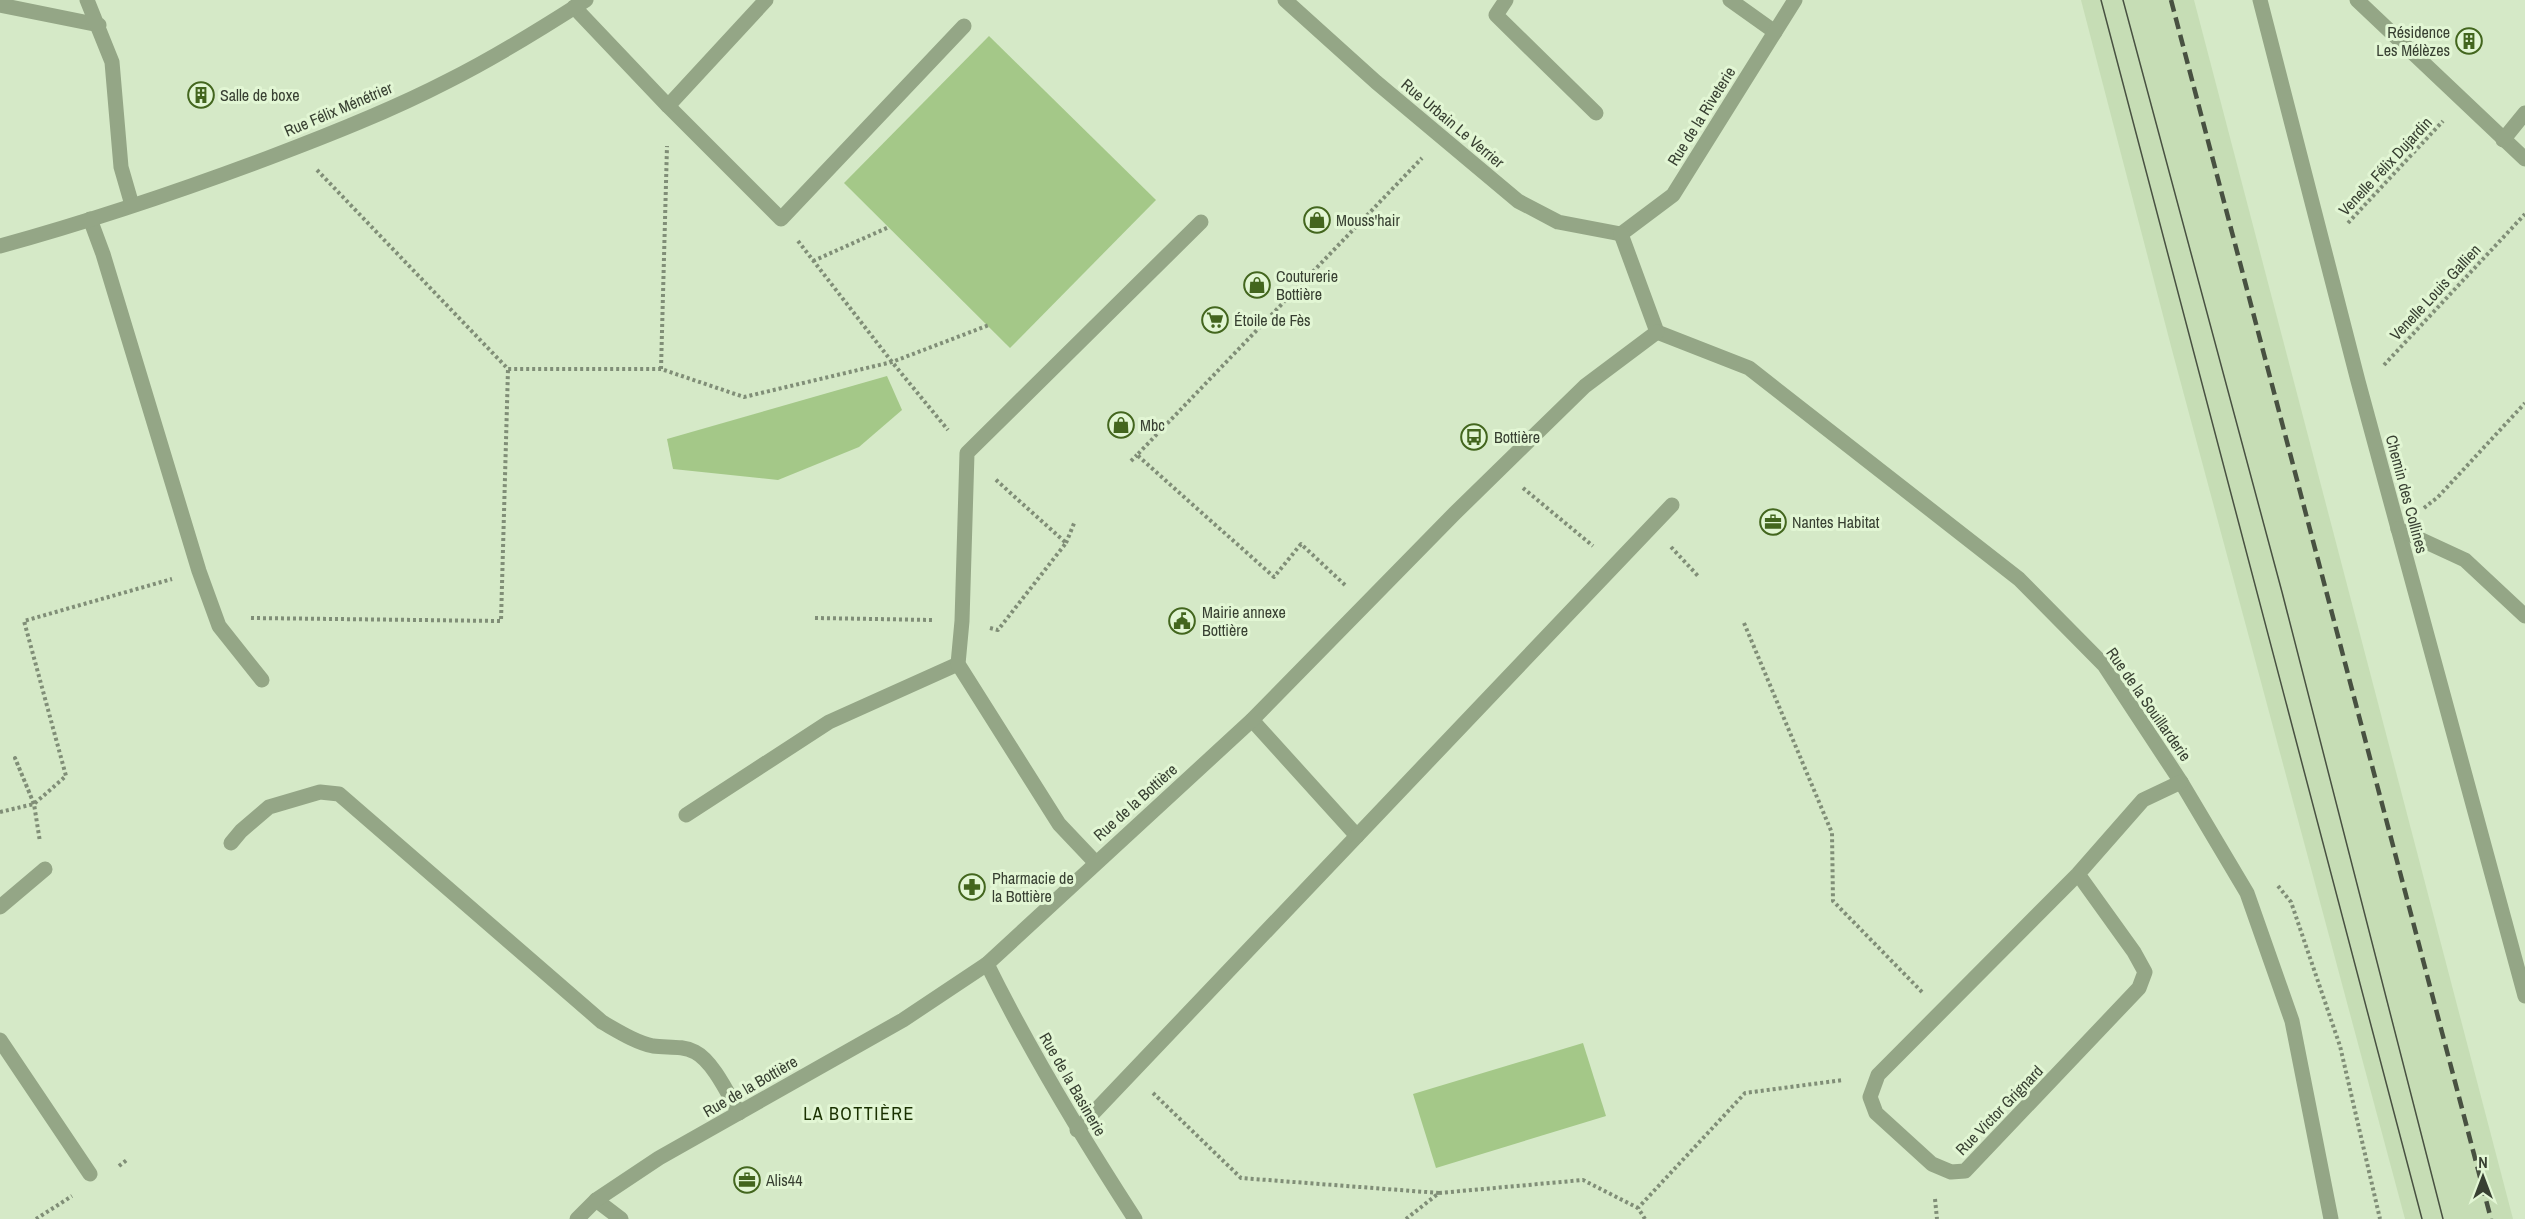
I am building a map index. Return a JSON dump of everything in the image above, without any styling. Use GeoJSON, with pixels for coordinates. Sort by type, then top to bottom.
{"type":"FeatureCollection","features":[{"type":"Feature","properties":{"kind":"street"},"geometry":{"type":"LineString","coordinates":[[87,0],[112,62],[122,167],[132,205]]}},
{"type":"Feature","properties":{"kind":"street"},"geometry":{"type":"LineString","coordinates":[[668,106],[766,0]]}},
{"type":"Feature","properties":{"kind":"street","name":"Rue Urbain Le Verrier"},"geometry":{"type":"LineString","coordinates":[[1285,0],[1376,82],[1518,201],[1558,222],[1620,234]]}},
{"type":"Feature","properties":{"kind":"street"},"geometry":{"type":"LineString","coordinates":[[1506,0],[1496,15],[1596,113]]}},
{"type":"Feature","properties":{"kind":"street"},"geometry":{"type":"LineString","coordinates":[[1730,0],[1775,32]]}},
{"type":"Feature","properties":{"kind":"street","name":"Rue de la Riveterie"},"geometry":{"type":"LineString","coordinates":[[1620,234],[1672,195],[1794,0]]}},
{"type":"Feature","properties":{"kind":"street","name":"Chemin des Collines"},"geometry":{"type":"LineString","coordinates":[[2260,0],[2358,381],[2525,996]]}},
{"type":"Feature","properties":{"kind":"street"},"geometry":{"type":"LineString","coordinates":[[2357,0],[2525,159]]}},
{"type":"Feature","properties":{"kind":"street"},"geometry":{"type":"LineString","coordinates":[[580,4],[668,106],[781,219],[964,26]]}},
{"type":"Feature","properties":{"kind":"street","name":"Rue Félix Ménétrier"},"geometry":{"type":"LineString","coordinates":[[0,246],[197,185],[296,147],[448,82],[524,40],[580,4]]}},
{"type":"Feature","properties":{"kind":"street"},"geometry":{"type":"LineString","coordinates":[[0,5],[99,25]]}},
{"type":"Feature","properties":{"kind":"street"},"geometry":{"type":"LineString","coordinates":[[2503,140],[2525,113]]}},
{"type":"Feature","properties":{"kind":"street"},"geometry":{"type":"LineString","coordinates":[[90,219],[103,254],[199,571],[219,626],[262,680]]}},
{"type":"Feature","properties":{"kind":"street"},"geometry":{"type":"LineString","coordinates":[[1095,862],[1059,824],[958,664],[962,621],[967,453],[1201,222]]}},
{"type":"Feature","properties":{"kind":"street"},"geometry":{"type":"LineString","coordinates":[[1620,234],[1657,332]]}},
{"type":"Feature","properties":{"kind":"street","name":"Rue de la Bottière"},"geometry":{"type":"LineString","coordinates":[[578,1219],[596,1200],[659,1158],[903,1020],[987,964],[1095,862],[1252,720],[1585,386],[1657,332]]}},
{"type":"Feature","properties":{"kind":"street","name":"Rue de la Souillarderie"},"geometry":{"type":"LineString","coordinates":[[1657,332],[1749,368],[2019,579],[2104,665],[2181,782],[2247,893],[2292,1021],[2331,1219]]}},
{"type":"Feature","properties":{"kind":"street"},"geometry":{"type":"LineString","coordinates":[[1077,1130],[1672,505]]}},
{"type":"Feature","properties":{"kind":"street"},"geometry":{"type":"LineString","coordinates":[[2398,529],[2465,560],[2525,616]]}},
{"type":"Feature","properties":{"kind":"street"},"geometry":{"type":"LineString","coordinates":[[686,815],[829,722],[958,664]]}},
{"type":"Feature","properties":{"kind":"street"},"geometry":{"type":"LineString","coordinates":[[1252,720],[1357,836]]}},
{"type":"Feature","properties":{"kind":"street"},"geometry":{"type":"LineString","coordinates":[[1878,1075],[2078,874],[2143,800],[2181,782]]}},
{"type":"Feature","properties":{"kind":"street"},"geometry":{"type":"LineString","coordinates":[[231,843],[269,807],[320,792],[339,794],[602,1022],[631,1038],[653,1046],[678,1046],[697,1053],[714,1070],[740,1113]]}},
{"type":"Feature","properties":{"kind":"street"},"geometry":{"type":"LineString","coordinates":[[0,907],[45,870]]}},
{"type":"Feature","properties":{"kind":"street","name":"Rue Victor Grignard"},"geometry":{"type":"LineString","coordinates":[[1878,1075],[1870,1097],[1876,1113],[1932,1164],[1951,1172],[1965,1172],[2139,988],[2145,972],[2078,874]]}},
{"type":"Feature","properties":{"kind":"street","name":"Rue de la Basinerie"},"geometry":{"type":"LineString","coordinates":[[987,964],[1077,1130],[1135,1219]]}},
{"type":"Feature","properties":{"kind":"street"},"geometry":{"type":"LineString","coordinates":[[0,1040],[90,1174]]}},
{"type":"Feature","properties":{"kind":"street"},"geometry":{"type":"LineString","coordinates":[[596,1200],[621,1219]]}},
{"type":"Feature","properties":{"kind":"path","name":"Venelle Félix Dujardin"},"geometry":{"type":"LineString","coordinates":[[2325,248],[2463,101]]}},
{"type":"Feature","properties":{"kind":"path"},"geometry":{"type":"LineString","coordinates":[[661,369],[668,106]]}},
{"type":"Feature","properties":{"kind":"path"},"geometry":{"type":"LineString","coordinates":[[1131,461],[1442,137]]}},
{"type":"Feature","properties":{"kind":"path"},"geometry":{"type":"LineString","coordinates":[[219,626],[254,617],[501,621],[508,369],[296,147]]}},
{"type":"Feature","properties":{"kind":"path","name":"Venelle Louis Gallien"},"geometry":{"type":"LineString","coordinates":[[2358,381],[2381,368],[2525,214]]}},
{"type":"Feature","properties":{"kind":"path"},"geometry":{"type":"LineString","coordinates":[[781,219],[892,362],[967,453],[1066,543]]}},
{"type":"Feature","properties":{"kind":"path"},"geometry":{"type":"LineString","coordinates":[[813,261],[889,227]]}},
{"type":"Feature","properties":{"kind":"path"},"geometry":{"type":"LineString","coordinates":[[508,369],[661,369],[744,397],[892,362],[989,325]]}},
{"type":"Feature","properties":{"kind":"path"},"geometry":{"type":"LineString","coordinates":[[2398,529],[2438,497],[2525,403]]}},
{"type":"Feature","properties":{"kind":"path"},"geometry":{"type":"LineString","coordinates":[[1137,455],[1274,577],[1301,544],[1366,604]]}},
{"type":"Feature","properties":{"kind":"path"},"geometry":{"type":"LineString","coordinates":[[1500,469],[1594,546]]}},
{"type":"Feature","properties":{"kind":"path"},"geometry":{"type":"LineString","coordinates":[[815,618],[962,621],[998,630],[1066,543],[1075,521]]}},
{"type":"Feature","properties":{"kind":"path"},"geometry":{"type":"LineString","coordinates":[[1651,526],[1699,577]]}},
{"type":"Feature","properties":{"kind":"path"},"geometry":{"type":"LineString","coordinates":[[0,812],[34,804],[66,776],[24,621],[199,571]]}},
{"type":"Feature","properties":{"kind":"path"},"geometry":{"type":"LineString","coordinates":[[1744,623],[1832,833],[1833,901],[1940,1011]]}},
{"type":"Feature","properties":{"kind":"path"},"geometry":{"type":"LineString","coordinates":[[34,804],[15,758],[19,768],[34,804],[45,870]]}},
{"type":"Feature","properties":{"kind":"path"},"geometry":{"type":"LineString","coordinates":[[2247,893],[2274,881],[2290,902],[2340,1046],[2380,1219]]}},
{"type":"Feature","properties":{"kind":"path"},"geometry":{"type":"LineString","coordinates":[[1131,1072],[1241,1178],[1439,1193],[1583,1180],[1638,1208],[1645,1219]]}},
{"type":"Feature","properties":{"kind":"path"},"geometry":{"type":"LineString","coordinates":[[1638,1208],[1745,1093],[1878,1075]]}},
{"type":"Feature","properties":{"kind":"path"},"geometry":{"type":"LineString","coordinates":[[1406,1219],[1439,1193]]}},
{"type":"Feature","properties":{"kind":"path"},"geometry":{"type":"LineString","coordinates":[[36,1219],[47,1210]]}},
{"type":"Feature","properties":{"kind":"shaded area"},"geometry":{"type":"Polygon","coordinates":[[[2081,0],[2194,0],[2513,1219],[2405,1219],[2172,350],[2081,0]]]}},
{"type":"Feature","properties":{"kind":"shaded area"},"geometry":{"type":"Polygon","coordinates":[[[989,36],[1156,200],[1010,348],[844,183],[989,36]]]}},
{"type":"Feature","properties":{"kind":"shaded area"},"geometry":{"type":"Polygon","coordinates":[[[887,376],[902,410],[859,447],[778,480],[673,469],[667,439],[887,376]]]}},
{"type":"Feature","properties":{"kind":"shaded area"},"geometry":{"type":"Polygon","coordinates":[[[1583,1043],[1606,1116],[1436,1168],[1413,1094],[1583,1043]]]}},
{"type":"Feature","properties":{"kind":"tram line"},"geometry":{"type":"LineString","coordinates":[[2101,0],[2422,1219]]}},
{"type":"Feature","properties":{"kind":"tram line"},"geometry":{"type":"LineString","coordinates":[[2123,0],[2282,592],[2443,1219]]}},
{"type":"Feature","properties":{"kind":"railway"},"geometry":{"type":"LineString","coordinates":[[2171,0],[2491,1219]]}},
{"type":"Feature","properties":{"kind":"place","name":"Résidence Les Mélèzes"},"geometry":{"type":"Point","coordinates":[2469,41]}},
{"type":"Feature","properties":{"kind":"place","name":"Salle de boxe"},"geometry":{"type":"Point","coordinates":[201,95]}},
{"type":"Feature","properties":{"kind":"place","name":"Mouss'hair"},"geometry":{"type":"Point","coordinates":[1317,220]}},
{"type":"Feature","properties":{"kind":"place","name":"Couturerie Bottière"},"geometry":{"type":"Point","coordinates":[1257,285]}},
{"type":"Feature","properties":{"kind":"place","name":"Étoile de Fès"},"geometry":{"type":"Point","coordinates":[1215,320]}},
{"type":"Feature","properties":{"kind":"place","name":"Mbc"},"geometry":{"type":"Point","coordinates":[1121,425]}},
{"type":"Feature","properties":{"kind":"place","name":"Bottière"},"geometry":{"type":"Point","coordinates":[1474,437]}},
{"type":"Feature","properties":{"kind":"place","name":"Nantes Habitat"},"geometry":{"type":"Point","coordinates":[1773,522]}},
{"type":"Feature","properties":{"kind":"place","name":"Mairie annexe Bottière"},"geometry":{"type":"Point","coordinates":[1182,621]}},
{"type":"Feature","properties":{"kind":"place","name":"Pharmacie de la Bottière"},"geometry":{"type":"Point","coordinates":[972,887]}},
{"type":"Feature","properties":{"kind":"place","name":"Alis44"},"geometry":{"type":"Point","coordinates":[747,1180]}},
{"type":"Feature","properties":{"kind":"district","name":"LA BOTTIÈRE"},"geometry":{"type":"Point","coordinates":[859,1114]}}]}
